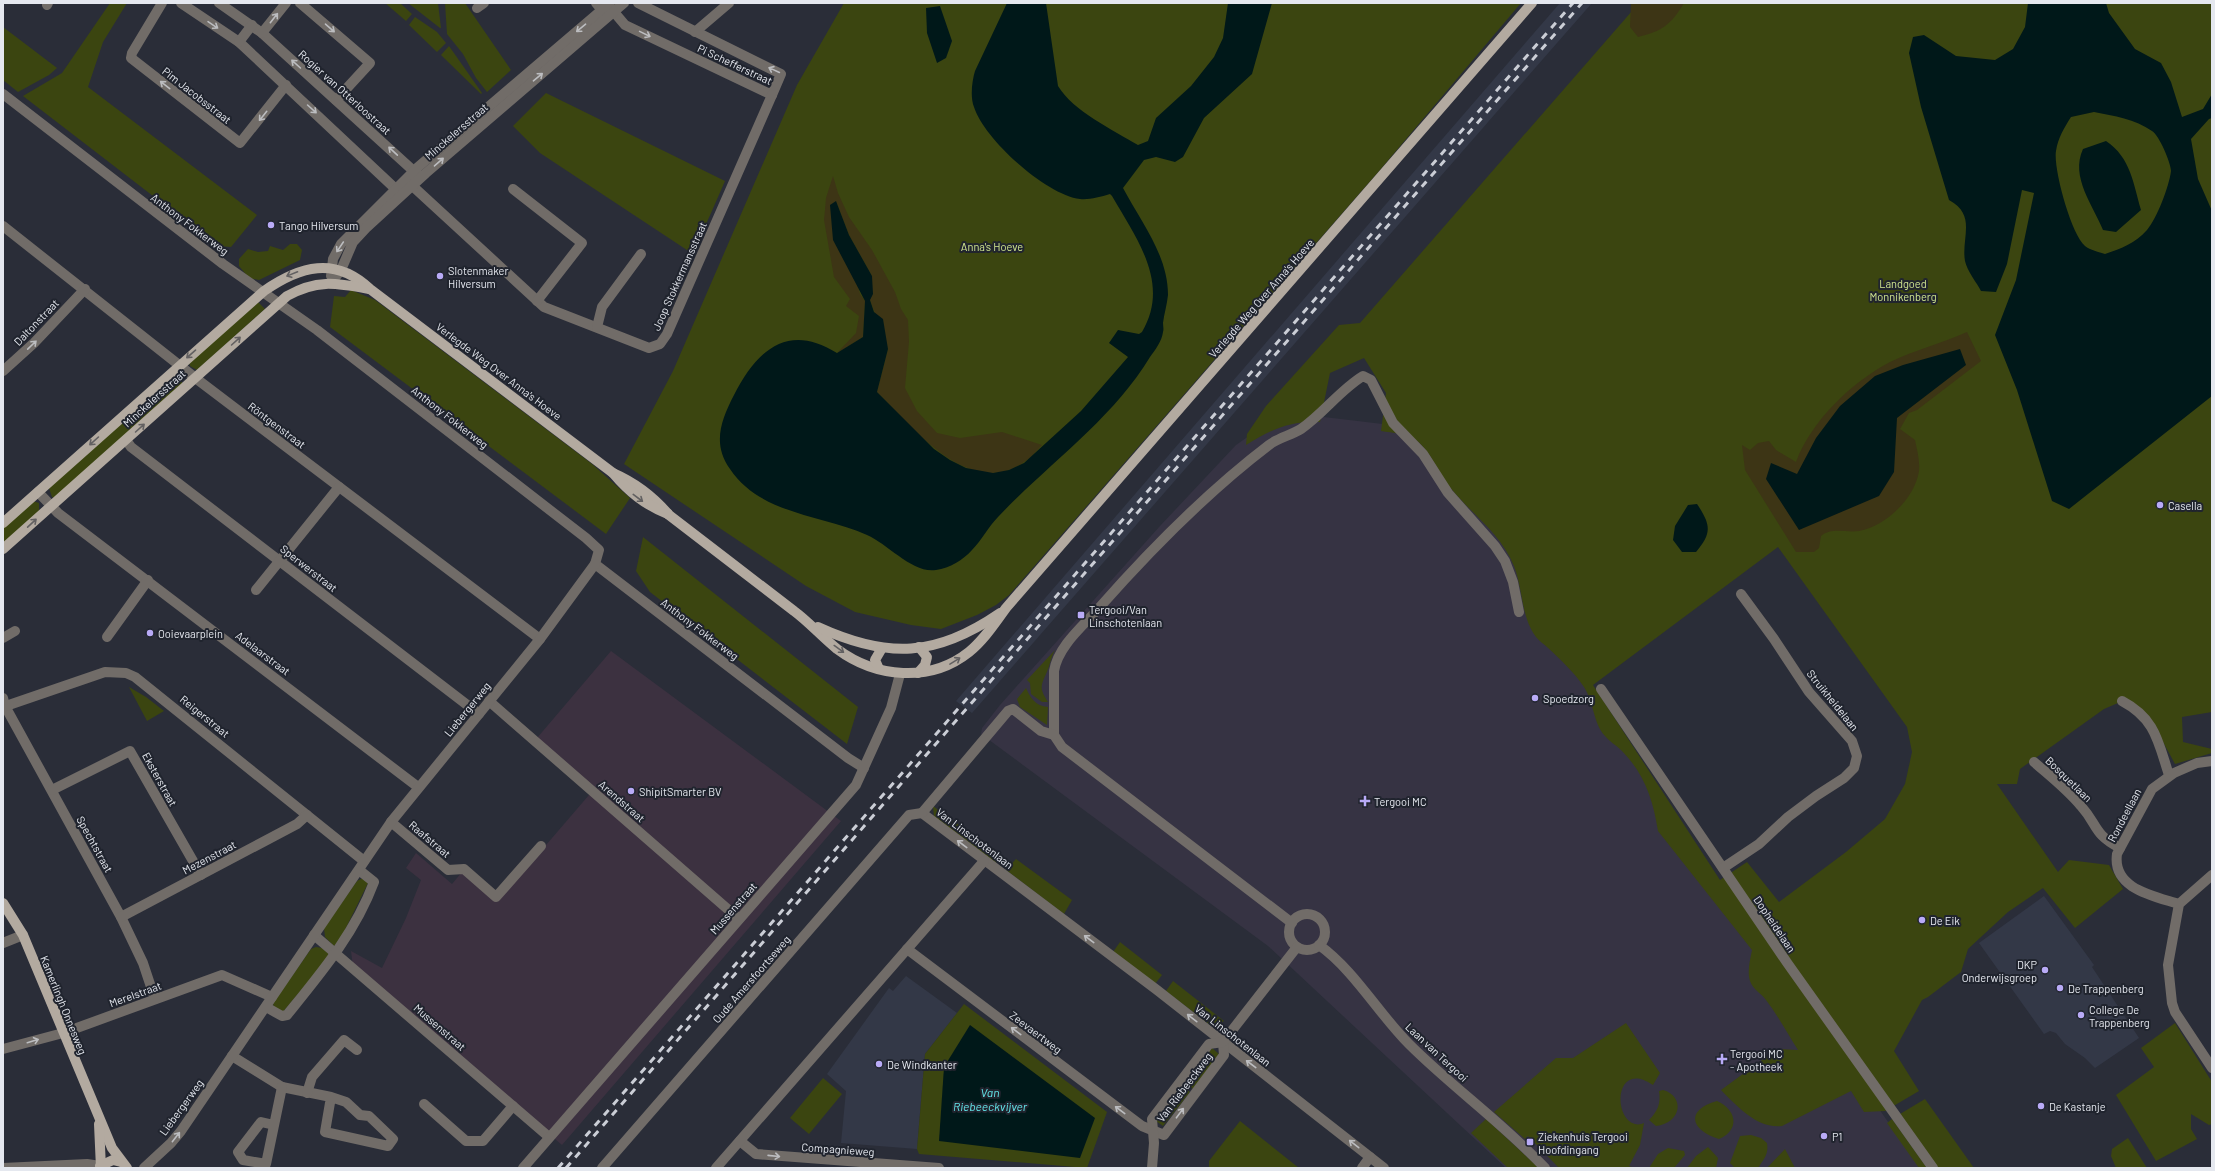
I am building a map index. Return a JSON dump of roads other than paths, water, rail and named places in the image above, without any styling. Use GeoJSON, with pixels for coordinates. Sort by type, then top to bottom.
{"type":"FeatureCollection","features":[{"type":"Feature","properties":{"kind":"main road","name":"Verlegde Weg Over Anna's Hoeve"},"geometry":{"type":"LineString","coordinates":[[336,269],[360,280],[613,473],[636,497],[650,507],[669,515],[810,623],[837,648],[856,660],[879,669],[900,674],[918,673],[944,667],[969,652],[986,635],[1006,608],[1532,3]]}},
{"type":"Feature","properties":{"kind":"main road","name":"Minckelersstraat"},"geometry":{"type":"LineString","coordinates":[[3,523],[180,364],[264,291],[282,278],[298,271],[336,269]]}},
{"type":"Feature","properties":{"kind":"main road","name":"Verlegde Weg Over Anna's Hoeve"},"geometry":{"type":"LineString","coordinates":[[331,283],[370,289]]}},
{"type":"Feature","properties":{"kind":"main road","name":"Minckelersstraat"},"geometry":{"type":"LineString","coordinates":[[3,549],[278,303],[302,288],[316,284],[331,283]]}},
{"type":"Feature","properties":{"kind":"main road","name":"Verlegde Weg Over Anna's Hoeve"},"geometry":{"type":"LineString","coordinates":[[810,623],[843,638],[882,648],[919,647],[960,637],[981,626],[1006,608]]}},
{"type":"Feature","properties":{"kind":"main road"},"geometry":{"type":"LineString","coordinates":[[918,673],[925,665],[927,657],[919,647]]}},
{"type":"Feature","properties":{"kind":"main road"},"geometry":{"type":"LineString","coordinates":[[879,669],[875,660],[882,648]]}},
{"type":"Feature","properties":{"kind":"main road","name":"Kamerlingh Onnesweg"},"geometry":{"type":"LineString","coordinates":[[3,903],[23,936],[98,1118],[112,1148],[124,1165]]}},
{"type":"Feature","properties":{"kind":"main road","name":"Kamerlingh Onnesweg"},"geometry":{"type":"LineString","coordinates":[[98,1118],[101,1167],[113,1160],[124,1165]]}},
{"type":"Feature","properties":{"kind":"street","name":"Pim Jacobsstraat"},"geometry":{"type":"LineString","coordinates":[[162,3],[132,53],[131,58],[240,143],[286,85]]}},
{"type":"Feature","properties":{"kind":"street"},"geometry":{"type":"LineString","coordinates":[[181,3],[239,42],[400,193]]}},
{"type":"Feature","properties":{"kind":"street","name":"Rogier van Otterloostraat"},"geometry":{"type":"LineString","coordinates":[[219,3],[262,32],[417,175]]}},
{"type":"Feature","properties":{"kind":"street"},"geometry":{"type":"LineString","coordinates":[[262,32],[286,3]]}},
{"type":"Feature","properties":{"kind":"street"},"geometry":{"type":"LineString","coordinates":[[300,3],[370,63],[336,100]]}},
{"type":"Feature","properties":{"kind":"street","name":"Minckelersstraat"},"geometry":{"type":"LineString","coordinates":[[331,283],[336,269],[341,244],[400,193],[417,175],[599,7],[612,7],[624,3]]}},
{"type":"Feature","properties":{"kind":"street","name":"Pi Schefferstraat"},"geometry":{"type":"LineString","coordinates":[[612,7],[625,25],[772,95],[781,74],[638,3]]}},
{"type":"Feature","properties":{"kind":"street"},"geometry":{"type":"LineString","coordinates":[[695,32],[729,3]]}},
{"type":"Feature","properties":{"kind":"street","name":"Minckelersstraat"},"geometry":{"type":"LineString","coordinates":[[417,175],[612,7]]}},
{"type":"Feature","properties":{"kind":"street"},"geometry":{"type":"LineString","coordinates":[[239,42],[252,26]]}},
{"type":"Feature","properties":{"kind":"street","name":"Anthony Fokkerweg"},"geometry":{"type":"LineString","coordinates":[[3,94],[222,264],[252,286],[264,291],[389,385],[586,538],[599,550],[596,564],[848,758],[864,768]]}},
{"type":"Feature","properties":{"kind":"street","name":"Joop Stokkermansstraat"},"geometry":{"type":"LineString","coordinates":[[409,184],[544,307],[649,348],[660,344],[673,321],[772,95]]}},
{"type":"Feature","properties":{"kind":"street"},"geometry":{"type":"LineString","coordinates":[[513,189],[582,243],[538,301]]}},
{"type":"Feature","properties":{"kind":"street","name":"Röntgenstraat"},"geometry":{"type":"LineString","coordinates":[[3,226],[180,364],[195,378],[540,639]]}},
{"type":"Feature","properties":{"kind":"street"},"geometry":{"type":"LineString","coordinates":[[597,327],[602,307],[641,254]]}},
{"type":"Feature","properties":{"kind":"street","name":"Daltonstraat"},"geometry":{"type":"LineString","coordinates":[[3,371],[34,343],[85,289]]}},
{"type":"Feature","properties":{"kind":"street"},"geometry":{"type":"LineString","coordinates":[[1054,735],[1054,670],[1056,661],[1087,621],[1142,559],[1180,522],[1271,444],[1302,428],[1350,384],[1363,376],[1371,380],[1393,423],[1423,454],[1448,493],[1495,546],[1505,561],[1513,582],[1519,612]]}},
{"type":"Feature","properties":{"kind":"street","name":"Sperwerstraat"},"geometry":{"type":"LineString","coordinates":[[126,440],[131,447],[479,714]]}},
{"type":"Feature","properties":{"kind":"street"},"geometry":{"type":"LineString","coordinates":[[256,590],[339,487]]}},
{"type":"Feature","properties":{"kind":"street","name":"Adelaarstraat"},"geometry":{"type":"LineString","coordinates":[[38,492],[58,514],[148,580],[418,787]]}},
{"type":"Feature","properties":{"kind":"street","name":"Liebergerweg"},"geometry":{"type":"LineString","coordinates":[[146,1166],[174,1139],[266,1007],[391,822],[540,639],[596,564]]}},
{"type":"Feature","properties":{"kind":"street"},"geometry":{"type":"LineString","coordinates":[[107,637],[148,580]]}},
{"type":"Feature","properties":{"kind":"street","name":"Struikheidelaan"},"geometry":{"type":"LineString","coordinates":[[1723,868],[1759,844],[1788,817],[1816,796],[1844,778],[1854,768],[1857,756],[1852,741],[1809,692],[1774,639],[1741,594]]}},
{"type":"Feature","properties":{"kind":"street"},"geometry":{"type":"LineString","coordinates":[[3,638],[15,631]]}},
{"type":"Feature","properties":{"kind":"street","name":"Reigerstraat"},"geometry":{"type":"LineString","coordinates":[[4,703],[105,672],[126,673],[135,677],[157,693],[307,815],[362,866]]}},
{"type":"Feature","properties":{"kind":"street","name":"Mussenstraat"},"geometry":{"type":"LineString","coordinates":[[522,1168],[856,785],[891,708],[900,674]]}},
{"type":"Feature","properties":{"kind":"street","name":"Dopheidelaan"},"geometry":{"type":"LineString","coordinates":[[1601,689],[1788,964],[1933,1168]]}},
{"type":"Feature","properties":{"kind":"street","name":"Arendstraat"},"geometry":{"type":"LineString","coordinates":[[489,701],[739,919]]}},
{"type":"Feature","properties":{"kind":"street"},"geometry":{"type":"LineString","coordinates":[[2122,701],[2144,716],[2154,729],[2169,775]]}},
{"type":"Feature","properties":{"kind":"street","name":"Spechtstraat"},"geometry":{"type":"LineString","coordinates":[[4,703],[121,917],[143,964],[155,999]]}},
{"type":"Feature","properties":{"kind":"street","name":"Van Linschotenlaan"},"geometry":{"type":"LineString","coordinates":[[1292,923],[1062,747],[1054,735],[1041,731],[1014,709],[1010,710],[922,813],[1157,990],[1384,1168]]}},
{"type":"Feature","properties":{"kind":"street","name":"Eksterstraat"},"geometry":{"type":"LineString","coordinates":[[52,790],[130,750],[200,875]]}},
{"type":"Feature","properties":{"kind":"street","name":"Rondeellaan"},"geometry":{"type":"LineString","coordinates":[[2179,904],[2138,890],[2125,881],[2117,869],[2116,860],[2120,848],[2148,795],[2157,784],[2169,775],[2197,764],[2212,761]]}},
{"type":"Feature","properties":{"kind":"street","name":"Bosquetlaan"},"geometry":{"type":"LineString","coordinates":[[2034,762],[2082,807],[2098,832],[2106,840],[2120,848]]}},
{"type":"Feature","properties":{"kind":"street","name":"Oude Amersfoortseweg"},"geometry":{"type":"LineString","coordinates":[[602,1168],[909,816],[922,813]]}},
{"type":"Feature","properties":{"kind":"street","name":"Mezenstraat"},"geometry":{"type":"LineString","coordinates":[[121,917],[296,824],[307,815]]}},
{"type":"Feature","properties":{"kind":"street","name":"Raafstraat"},"geometry":{"type":"LineString","coordinates":[[391,822],[448,870],[464,869],[496,897],[541,846]]}},
{"type":"Feature","properties":{"kind":"street"},"geometry":{"type":"LineString","coordinates":[[716,1168],[984,861]]}},
{"type":"Feature","properties":{"kind":"street"},"geometry":{"type":"LineString","coordinates":[[266,1007],[282,1016],[287,1015],[336,953],[368,899],[374,882],[362,866]]}},
{"type":"Feature","properties":{"kind":"street"},"geometry":{"type":"LineString","coordinates":[[2212,875],[2179,904],[2169,953],[2168,981],[2175,1012],[2212,1068]]}},
{"type":"Feature","properties":{"kind":"street"},"geometry":{"type":"LineString","coordinates":[[1311,914],[1318,918],[1323,923],[1325,930],[1324,937],[1319,945],[1308,950],[1297,947],[1290,936],[1292,923],[1302,915],[1311,914]]}},
{"type":"Feature","properties":{"kind":"street","name":"Mussenstraat"},"geometry":{"type":"LineString","coordinates":[[314,935],[549,1137]]}},
{"type":"Feature","properties":{"kind":"street"},"geometry":{"type":"LineString","coordinates":[[3,943],[23,936]]}},
{"type":"Feature","properties":{"kind":"street","name":"Laan van Tergooi"},"geometry":{"type":"LineString","coordinates":[[1319,945],[1328,952],[1349,974],[1408,1043],[1442,1076],[1526,1147],[1545,1168]]}},
{"type":"Feature","properties":{"kind":"street","name":"Van Riebeeckweg"},"geometry":{"type":"LineString","coordinates":[[1152,1131],[1164,1135],[1224,1055],[1223,1042],[1297,947]]}},
{"type":"Feature","properties":{"kind":"street","name":"Zeevaertweg"},"geometry":{"type":"LineString","coordinates":[[907,949],[1142,1126],[1152,1131]]}},
{"type":"Feature","properties":{"kind":"street","name":"Merelstraat"},"geometry":{"type":"LineString","coordinates":[[3,1049],[63,1033],[222,975],[272,997]]}},
{"type":"Feature","properties":{"kind":"street"},"geometry":{"type":"LineString","coordinates":[[307,1093],[312,1077],[344,1040],[357,1050]]}},
{"type":"Feature","properties":{"kind":"street","name":"Van Riebeeckweg"},"geometry":{"type":"LineString","coordinates":[[1152,1168],[1154,1143],[1152,1119],[1209,1044],[1223,1042]]}},
{"type":"Feature","properties":{"kind":"street"},"geometry":{"type":"LineString","coordinates":[[232,1056],[282,1088],[331,1097],[346,1102],[360,1115],[369,1116],[393,1138],[388,1146],[325,1132],[331,1097]]}},
{"type":"Feature","properties":{"kind":"street"},"geometry":{"type":"LineString","coordinates":[[274,1125],[282,1088]]}},
{"type":"Feature","properties":{"kind":"street"},"geometry":{"type":"LineString","coordinates":[[424,1104],[466,1141],[483,1141],[513,1106]]}},
{"type":"Feature","properties":{"kind":"street","name":"Compagnieweg"},"geometry":{"type":"LineString","coordinates":[[740,1141],[756,1154],[939,1168]]}},
{"type":"Feature","properties":{"kind":"street"},"geometry":{"type":"LineString","coordinates":[[1362,1168],[1370,1157]]}},
{"type":"Feature","properties":{"kind":"street"},"geometry":{"type":"LineString","coordinates":[[3,1168],[87,1164],[101,1167]]}},
{"type":"Feature","properties":{"kind":"water"},"geometry":{"type":"Polygon","coordinates":[[[1007,3],[1046,3],[1058,86],[1073,104],[1083,112],[1138,145],[1148,141],[1156,118],[1191,86],[1214,57],[1223,38],[1228,3],[1272,3],[1252,74],[1204,118],[1183,157],[1175,162],[1156,157],[1144,160],[1123,188],[1152,239],[1164,266],[1168,295],[1163,331],[1158,345],[1135,380],[1117,401],[1078,441],[1017,497],[991,525],[976,546],[968,554],[956,563],[946,567],[936,570],[927,570],[910,563],[867,535],[775,505],[758,496],[743,484],[724,460],[721,450],[720,432],[725,414],[743,379],[753,365],[764,354],[776,346],[789,341],[803,340],[819,344],[837,353],[863,337],[865,301],[833,240],[830,205],[836,201],[849,235],[872,276],[873,294],[870,300],[874,312],[883,319],[888,349],[877,392],[934,449],[950,460],[966,468],[993,473],[1009,470],[1024,463],[1081,411],[1128,357],[1109,343],[1118,330],[1139,334],[1142,332],[1150,314],[1153,296],[1152,279],[1147,261],[1140,245],[1112,196],[1110,194],[1091,199],[1080,199],[1066,195],[1034,177],[1018,164],[990,134],[980,120],[974,107],[972,89],[975,71],[1007,3]]]}},
{"type":"Feature","properties":{"kind":"water"},"geometry":{"type":"Polygon","coordinates":[[[2028,3],[2106,3],[2109,13],[2135,49],[2161,63],[2171,82],[2182,117],[2203,109],[2212,94],[2212,118],[2209,119],[2191,139],[2198,179],[2212,211],[2212,396],[2069,509],[2052,501],[2017,390],[1995,335],[2016,280],[2034,193],[2022,190],[2007,264],[1996,292],[1981,291],[1966,265],[1964,252],[1966,228],[1965,220],[1963,213],[1958,206],[1949,200],[1921,107],[1909,53],[1913,37],[1924,35],[1956,56],[1995,60],[2013,49],[2025,27],[2028,3]],[[2094,112],[2071,117],[2058,142],[2056,159],[2060,185],[2074,228],[2085,246],[2105,254],[2122,248],[2138,239],[2151,225],[2162,202],[2171,171],[2164,150],[2158,138],[2152,131],[2131,121],[2094,112]]]}},
{"type":"Feature","properties":{"kind":"water"},"geometry":{"type":"Polygon","coordinates":[[[940,6],[952,41],[946,58],[937,63],[927,33],[926,8],[940,6]]]}},
{"type":"Feature","properties":{"kind":"water"},"geometry":{"type":"Polygon","coordinates":[[[2106,141],[2121,155],[2126,163],[2141,210],[2116,232],[2103,230],[2084,191],[2079,170],[2083,149],[2106,141]]]}},
{"type":"Feature","properties":{"kind":"water"},"geometry":{"type":"Polygon","coordinates":[[[1960,349],[1966,365],[1897,418],[1894,472],[1879,496],[1799,530],[1766,479],[1771,463],[1797,474],[1816,438],[1840,406],[1875,376],[1903,365],[1960,349]]]}},
{"type":"Feature","properties":{"kind":"water"},"geometry":{"type":"Polygon","coordinates":[[[1697,504],[1707,523],[1707,534],[1696,552],[1682,552],[1673,540],[1675,526],[1688,505],[1697,504]]]}},
{"type":"Feature","properties":{"kind":"water","name":"Van Riebeeckvijver"},"geometry":{"type":"Polygon","coordinates":[[[970,1025],[1095,1118],[1080,1158],[939,1141],[944,1067],[970,1025]]]}},
{"type":"Feature","properties":{"kind":"railway"},"geometry":{"type":"LineString","coordinates":[[558,1168],[1573,3]]}},
{"type":"Feature","properties":{"kind":"railway"},"geometry":{"type":"LineString","coordinates":[[566,1168],[1582,3]]}},
{"type":"Feature","properties":{"kind":"place","name":"Tango Hilversum"},"geometry":{"type":"Point","coordinates":[271,225]}},
{"type":"Feature","properties":{"kind":"place","name":"Slotenmaker Hilversum"},"geometry":{"type":"Point","coordinates":[440,276]}},
{"type":"Feature","properties":{"kind":"place","name":"Casella"},"geometry":{"type":"Point","coordinates":[2160,505]}},
{"type":"Feature","properties":{"kind":"place","name":"Tergooi/Van Linschotenlaan"},"geometry":{"type":"Point","coordinates":[1081,615]}},
{"type":"Feature","properties":{"kind":"place","name":"Ooievaarplein"},"geometry":{"type":"Point","coordinates":[150,633]}},
{"type":"Feature","properties":{"kind":"place","name":"Spoedzorg"},"geometry":{"type":"Point","coordinates":[1535,698]}},
{"type":"Feature","properties":{"kind":"place","name":"ShipitSmarter BV"},"geometry":{"type":"Point","coordinates":[631,791]}},
{"type":"Feature","properties":{"kind":"place","name":"Tergooi MC"},"geometry":{"type":"Point","coordinates":[1365,801]}},
{"type":"Feature","properties":{"kind":"place","name":"De Eik"},"geometry":{"type":"Point","coordinates":[1922,920]}},
{"type":"Feature","properties":{"kind":"place","name":"DKP Onderwijsgroep"},"geometry":{"type":"Point","coordinates":[2045,970]}},
{"type":"Feature","properties":{"kind":"place","name":"De Trappenberg"},"geometry":{"type":"Point","coordinates":[2060,988]}},
{"type":"Feature","properties":{"kind":"place","name":"College De Trappenberg"},"geometry":{"type":"Point","coordinates":[2081,1015]}},
{"type":"Feature","properties":{"kind":"place","name":"Tergooi MC - Apotheek"},"geometry":{"type":"Point","coordinates":[1722,1059]}},
{"type":"Feature","properties":{"kind":"place","name":"De Windkanter"},"geometry":{"type":"Point","coordinates":[879,1064]}},
{"type":"Feature","properties":{"kind":"place","name":"De Kastanje"},"geometry":{"type":"Point","coordinates":[2041,1106]}},
{"type":"Feature","properties":{"kind":"place","name":"P1"},"geometry":{"type":"Point","coordinates":[1824,1136]}},
{"type":"Feature","properties":{"kind":"place","name":"Ziekenhuis Tergooi Hoofdingang"},"geometry":{"type":"Point","coordinates":[1530,1142]}},
{"type":"Feature","properties":{"kind":"park label","name":"Anna's Hoeve"},"geometry":{"type":"Point","coordinates":[992,246]}},
{"type":"Feature","properties":{"kind":"park label","name":"Landgoed Monnikenberg"},"geometry":{"type":"Point","coordinates":[1903,289]}}]}
